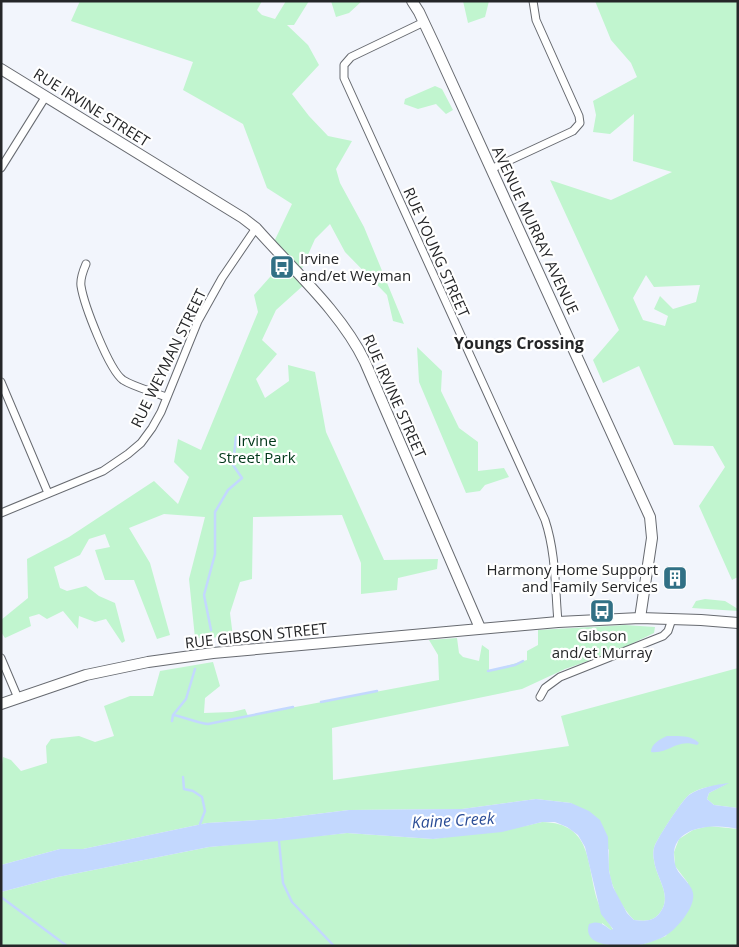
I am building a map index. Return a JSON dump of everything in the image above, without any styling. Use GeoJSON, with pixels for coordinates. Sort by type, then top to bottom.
{"type":"FeatureCollection","features":[{"type":"Feature","properties":{"kind":"street","name":"AVENUE MURRAY AVENUE"},"geometry":{"type":"LineString","coordinates":[[412,1],[424,22],[650,517],[652,544],[640,618]]}},
{"type":"Feature","properties":{"kind":"street"},"geometry":{"type":"LineString","coordinates":[[491,169],[573,130],[580,123],[579,116],[536,20],[533,1]]}},
{"type":"Feature","properties":{"kind":"street","name":"RUE YOUNG STREET"},"geometry":{"type":"LineString","coordinates":[[424,22],[351,58],[344,65],[344,78],[545,520],[553,552],[558,622]]}},
{"type":"Feature","properties":{"kind":"street","name":"RUE IRVINE STREET"},"geometry":{"type":"LineString","coordinates":[[1,69],[243,218],[256,228],[338,318],[357,346],[480,628]]}},
{"type":"Feature","properties":{"kind":"street"},"geometry":{"type":"LineString","coordinates":[[1,168],[46,96]]}},
{"type":"Feature","properties":{"kind":"street","name":"RUE WEYMAN STREET"},"geometry":{"type":"LineString","coordinates":[[1,513],[103,471],[141,444],[152,428],[198,321],[231,264],[256,228]]}},
{"type":"Feature","properties":{"kind":"street"},"geometry":{"type":"LineString","coordinates":[[86,264],[82,274],[81,285],[88,308],[113,369],[124,380],[166,397]]}},
{"type":"Feature","properties":{"kind":"street"},"geometry":{"type":"LineString","coordinates":[[1,382],[48,494]]}},
{"type":"Feature","properties":{"kind":"street","name":"RUE GIBSON STREET"},"geometry":{"type":"LineString","coordinates":[[1,704],[86,675],[174,658],[558,622],[640,618],[738,624]]}},
{"type":"Feature","properties":{"kind":"street"},"geometry":{"type":"LineString","coordinates":[[540,697],[545,688],[560,677],[663,636],[668,630],[672,619]]}},
{"type":"Feature","properties":{"kind":"street"},"geometry":{"type":"LineString","coordinates":[[1,658],[18,698]]}},
{"type":"Feature","properties":{"kind":"green space","name":"Irvine Street Park"},"geometry":{"type":"Polygon","coordinates":[[[80,1],[262,1],[257,10],[262,15],[275,19],[286,1],[309,1],[294,25],[287,25],[308,45],[319,65],[292,94],[328,136],[352,141],[336,169],[340,183],[364,227],[404,324],[393,321],[387,295],[345,252],[330,224],[315,239],[299,275],[306,283],[276,310],[262,340],[277,354],[256,379],[265,398],[289,381],[288,365],[315,372],[326,432],[384,560],[438,559],[437,569],[398,578],[397,590],[361,594],[361,563],[342,515],[253,517],[252,579],[240,582],[230,613],[233,637],[195,638],[189,579],[205,517],[164,514],[129,528],[150,563],[170,635],[157,639],[134,580],[105,580],[95,550],[110,547],[105,534],[89,539],[80,555],[54,567],[60,588],[67,591],[86,586],[99,596],[115,603],[125,641],[122,643],[106,619],[95,622],[79,616],[78,629],[63,611],[47,619],[39,614],[29,617],[31,626],[5,638],[1,632],[1,620],[28,598],[27,559],[69,537],[154,481],[178,504],[189,477],[174,462],[178,439],[201,450],[258,312],[254,295],[278,268],[283,258],[272,246],[292,204],[267,188],[243,124],[183,90],[193,62],[71,21],[80,1]]]}},
{"type":"Feature","properties":{"kind":"green space"},"geometry":{"type":"Polygon","coordinates":[[[331,1],[362,1],[349,13],[336,17],[331,1]]]}},
{"type":"Feature","properties":{"kind":"green space"},"geometry":{"type":"Polygon","coordinates":[[[463,1],[489,1],[485,17],[468,23],[463,1]]]}},
{"type":"Feature","properties":{"kind":"green space"},"geometry":{"type":"Polygon","coordinates":[[[595,1],[738,1],[738,577],[732,580],[699,506],[725,467],[713,446],[674,445],[639,366],[603,383],[593,360],[619,330],[550,180],[611,200],[672,172],[633,161],[634,114],[610,134],[593,132],[596,115],[593,101],[637,77],[631,63],[611,40],[595,1]],[[646,275],[633,298],[643,320],[665,326],[668,316],[654,309],[660,296],[673,309],[696,302],[700,285],[654,287],[646,275]]]}},
{"type":"Feature","properties":{"kind":"green space"},"geometry":{"type":"Polygon","coordinates":[[[435,86],[442,89],[453,110],[446,114],[436,104],[418,109],[404,104],[405,99],[435,86]]]}},
{"type":"Feature","properties":{"kind":"green space"},"geometry":{"type":"Polygon","coordinates":[[[417,347],[442,371],[441,391],[459,428],[478,442],[478,471],[504,468],[509,477],[485,485],[480,491],[466,493],[419,382],[417,347]]]}},
{"type":"Feature","properties":{"kind":"green space"},"geometry":{"type":"Polygon","coordinates":[[[705,599],[725,601],[738,609],[738,611],[692,608],[696,601],[705,599]]]}},
{"type":"Feature","properties":{"kind":"green space"},"geometry":{"type":"Polygon","coordinates":[[[625,625],[655,627],[654,633],[617,651],[565,669],[522,689],[332,728],[333,780],[569,746],[561,716],[738,668],[738,808],[714,805],[707,799],[709,793],[726,784],[698,790],[690,794],[682,803],[654,847],[655,867],[663,887],[665,901],[659,914],[651,920],[634,920],[625,910],[610,877],[609,850],[571,803],[536,799],[462,809],[349,810],[276,819],[207,823],[83,849],[60,849],[1,865],[1,771],[3,757],[11,760],[21,771],[47,763],[46,746],[51,739],[79,736],[95,742],[114,736],[104,706],[130,696],[153,696],[160,671],[213,662],[220,686],[205,698],[204,713],[232,712],[245,709],[248,716],[439,680],[438,655],[429,640],[457,638],[459,653],[463,657],[479,661],[482,645],[489,650],[489,671],[527,660],[527,651],[538,645],[538,630],[625,625]]]}},
{"type":"Feature","properties":{"kind":"green space"},"geometry":{"type":"Polygon","coordinates":[[[542,822],[559,824],[571,830],[579,838],[589,861],[599,906],[613,930],[602,923],[604,944],[613,946],[1,946],[1,892],[58,877],[209,847],[347,833],[433,839],[542,822]]]}},
{"type":"Feature","properties":{"kind":"green space"},"geometry":{"type":"Polygon","coordinates":[[[709,826],[738,829],[738,946],[638,946],[666,936],[688,883],[675,866],[674,852],[679,839],[693,830],[709,826]]]}},
{"type":"Feature","properties":{"kind":"water"},"geometry":{"type":"Polygon","coordinates":[[[667,736],[689,737],[699,743],[697,745],[683,743],[664,751],[651,752],[654,744],[667,736]]]}},
{"type":"Feature","properties":{"kind":"water","name":"Kaine Creek"},"geometry":{"type":"Polygon","coordinates":[[[729,783],[709,793],[707,799],[714,805],[738,808],[738,829],[705,827],[684,835],[674,851],[675,864],[678,872],[692,889],[693,899],[691,905],[684,918],[665,936],[637,945],[608,945],[595,941],[590,937],[588,931],[589,924],[600,923],[611,930],[613,929],[601,914],[585,847],[578,835],[567,827],[555,822],[542,822],[502,832],[433,839],[347,833],[209,847],[58,877],[1,892],[1,865],[60,849],[83,849],[207,823],[276,819],[349,810],[462,809],[536,799],[571,803],[589,811],[600,820],[608,837],[609,871],[613,887],[627,913],[634,920],[648,920],[659,914],[665,901],[665,894],[653,857],[654,847],[661,834],[689,795],[703,788],[729,783]]]}},
{"type":"Feature","properties":{"kind":"waterway"},"geometry":{"type":"LineString","coordinates":[[211,630],[204,595],[215,554],[215,512],[228,490],[242,478],[233,465],[236,437]]}},
{"type":"Feature","properties":{"kind":"waterway"},"geometry":{"type":"LineString","coordinates":[[488,671],[515,665],[523,661]]}},
{"type":"Feature","properties":{"kind":"waterway"},"geometry":{"type":"LineString","coordinates":[[172,721],[173,715],[186,699],[195,669]]}},
{"type":"Feature","properties":{"kind":"waterway"},"geometry":{"type":"LineString","coordinates":[[321,702],[377,691]]}},
{"type":"Feature","properties":{"kind":"waterway"},"geometry":{"type":"LineString","coordinates":[[173,715],[208,724],[293,707]]}},
{"type":"Feature","properties":{"kind":"waterway"},"geometry":{"type":"LineString","coordinates":[[183,777],[184,789],[193,791],[202,797],[205,811],[200,824]]}},
{"type":"Feature","properties":{"kind":"waterway"},"geometry":{"type":"LineString","coordinates":[[279,841],[283,883],[292,902],[334,946]]}},
{"type":"Feature","properties":{"kind":"waterway"},"geometry":{"type":"LineString","coordinates":[[1,897],[67,946]]}},
{"type":"Feature","properties":{"kind":"place","name":"Irvine and/et Weyman"},"geometry":{"type":"Point","coordinates":[282,267]}},
{"type":"Feature","properties":{"kind":"place","name":"Harmony Home Support and Family Services"},"geometry":{"type":"Point","coordinates":[675,578]}},
{"type":"Feature","properties":{"kind":"place","name":"Gibson and/et Murray"},"geometry":{"type":"Point","coordinates":[602,611]}},
{"type":"Feature","properties":{"kind":"district","name":"Youngs Crossing"},"geometry":{"type":"Point","coordinates":[519,343]}}]}
